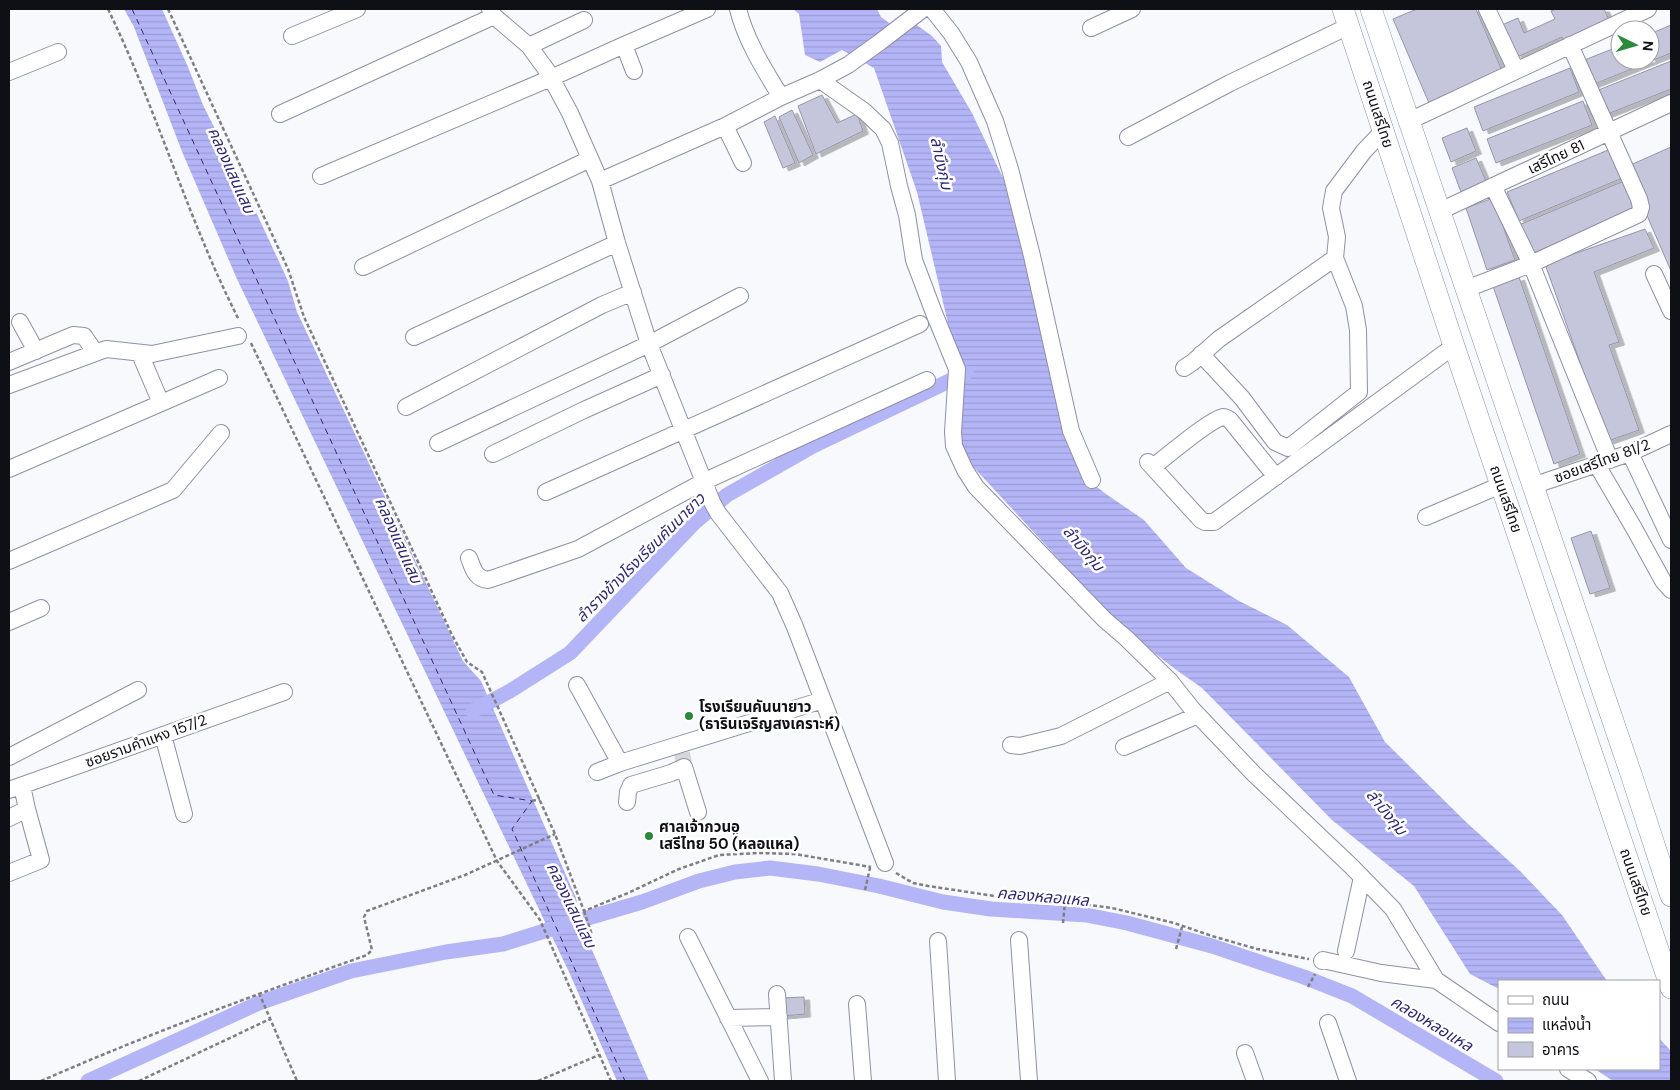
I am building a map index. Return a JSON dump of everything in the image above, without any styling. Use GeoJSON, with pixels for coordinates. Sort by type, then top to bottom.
{"type":"FeatureCollection","features":[{"type":"Feature","properties":{"kind":"main road","name":"ถนนเสรีไทย"},"geometry":{"type":"LineString","coordinates":[[1375,10],[1409,121],[1671,896]]}},
{"type":"Feature","properties":{"kind":"main road","name":"ถนนเสรีไทย"},"geometry":{"type":"LineString","coordinates":[[1346,17],[1454,346],[1671,988]]}},
{"type":"Feature","properties":{"kind":"main road"},"geometry":{"type":"LineString","coordinates":[[1604,789],[1632,778]]}},
{"type":"Feature","properties":{"kind":"street"},"geometry":{"type":"LineString","coordinates":[[292,36],[357,9]]}},
{"type":"Feature","properties":{"kind":"street"},"geometry":{"type":"LineString","coordinates":[[321,176],[552,78],[708,9]]}},
{"type":"Feature","properties":{"kind":"street"},"geometry":{"type":"LineString","coordinates":[[738,9],[741,22],[757,56],[781,97]]}},
{"type":"Feature","properties":{"kind":"street"},"geometry":{"type":"LineString","coordinates":[[600,181],[725,126],[781,97],[820,80],[848,65],[923,9]]}},
{"type":"Feature","properties":{"kind":"street"},"geometry":{"type":"LineString","coordinates":[[932,9],[951,33],[968,62],[995,121],[1010,169],[1032,256],[1071,431],[1092,480]]}},
{"type":"Feature","properties":{"kind":"street"},"geometry":{"type":"LineString","coordinates":[[1091,28],[1132,9]]}},
{"type":"Feature","properties":{"kind":"street"},"geometry":{"type":"LineString","coordinates":[[1487,9],[1516,70]]}},
{"type":"Feature","properties":{"kind":"street"},"geometry":{"type":"LineString","coordinates":[[1409,121],[1648,9]]}},
{"type":"Feature","properties":{"kind":"street"},"geometry":{"type":"LineString","coordinates":[[280,114],[492,12],[529,46],[552,78],[570,113],[600,181],[617,243],[649,344],[715,508],[780,593],[823,700],[885,867]]}},
{"type":"Feature","properties":{"kind":"street"},"geometry":{"type":"LineString","coordinates":[[1128,137],[1230,83],[1346,17]]}},
{"type":"Feature","properties":{"kind":"street"},"geometry":{"type":"LineString","coordinates":[[529,46],[584,20]]}},
{"type":"Feature","properties":{"kind":"street"},"geometry":{"type":"LineString","coordinates":[[624,45],[634,71]]}},
{"type":"Feature","properties":{"kind":"street"},"geometry":{"type":"LineString","coordinates":[[1466,289],[1532,264],[1639,214],[1641,207],[1639,199],[1570,45]]}},
{"type":"Feature","properties":{"kind":"street"},"geometry":{"type":"LineString","coordinates":[[9,72],[58,52]]}},
{"type":"Feature","properties":{"kind":"street"},"geometry":{"type":"LineString","coordinates":[[820,80],[864,111],[883,129],[890,143],[907,215],[914,260],[957,366],[954,442],[962,464],[976,487],[1105,620],[1170,681],[1198,715],[1254,774],[1362,877],[1393,910],[1436,980],[1498,1022]]}},
{"type":"Feature","properties":{"kind":"street","name":"เสรีไทย 81"},"geometry":{"type":"LineString","coordinates":[[1440,211],[1671,103]]}},
{"type":"Feature","properties":{"kind":"street"},"geometry":{"type":"LineString","coordinates":[[725,126],[743,163]]}},
{"type":"Feature","properties":{"kind":"street"},"geometry":{"type":"LineString","coordinates":[[1201,354],[1242,398],[1275,442],[1288,448],[1359,392],[1358,330],[1354,306],[1336,258],[1336,237],[1332,208],[1334,192],[1364,152],[1384,130]]}},
{"type":"Feature","properties":{"kind":"street"},"geometry":{"type":"LineString","coordinates":[[363,267],[590,159]]}},
{"type":"Feature","properties":{"kind":"street"},"geometry":{"type":"LineString","coordinates":[[1493,186],[1532,264],[1603,463],[1635,530],[1663,581],[1671,590]]}},
{"type":"Feature","properties":{"kind":"street"},"geometry":{"type":"LineString","coordinates":[[414,337],[617,243]]}},
{"type":"Feature","properties":{"kind":"street"},"geometry":{"type":"LineString","coordinates":[[1184,368],[1219,339],[1336,258]]}},
{"type":"Feature","properties":{"kind":"street"},"geometry":{"type":"LineString","coordinates":[[1654,274],[1671,311]]}},
{"type":"Feature","properties":{"kind":"street"},"geometry":{"type":"LineString","coordinates":[[406,407],[602,305],[633,292]]}},
{"type":"Feature","properties":{"kind":"street"},"geometry":{"type":"LineString","coordinates":[[438,443],[649,344],[740,296]]}},
{"type":"Feature","properties":{"kind":"street"},"geometry":{"type":"LineString","coordinates":[[20,322],[36,351]]}},
{"type":"Feature","properties":{"kind":"street"},"geometry":{"type":"LineString","coordinates":[[546,492],[920,324]]}},
{"type":"Feature","properties":{"kind":"street"},"geometry":{"type":"LineString","coordinates":[[9,385],[95,352],[114,350],[152,354],[242,332]]}},
{"type":"Feature","properties":{"kind":"street"},"geometry":{"type":"LineString","coordinates":[[9,362],[73,335],[84,336],[95,352]]}},
{"type":"Feature","properties":{"kind":"street"},"geometry":{"type":"LineString","coordinates":[[1276,477],[1226,417],[1209,423],[1150,465],[1201,520],[1208,523],[1214,522],[1276,477],[1454,346]]}},
{"type":"Feature","properties":{"kind":"street"},"geometry":{"type":"LineString","coordinates":[[140,354],[161,404]]}},
{"type":"Feature","properties":{"kind":"street"},"geometry":{"type":"LineString","coordinates":[[493,454],[662,375]]}},
{"type":"Feature","properties":{"kind":"street"},"geometry":{"type":"LineString","coordinates":[[9,469],[219,378]]}},
{"type":"Feature","properties":{"kind":"street"},"geometry":{"type":"LineString","coordinates":[[469,558],[476,575],[488,580],[578,548],[705,481],[927,380]]}},
{"type":"Feature","properties":{"kind":"street"},"geometry":{"type":"LineString","coordinates":[[9,561],[173,490],[221,433]]}},
{"type":"Feature","properties":{"kind":"street","name":"ซอยเสรีไทย 81/2"},"geometry":{"type":"LineString","coordinates":[[1532,486],[1630,453],[1671,434]]}},
{"type":"Feature","properties":{"kind":"street"},"geometry":{"type":"LineString","coordinates":[[1630,453],[1670,534]]}},
{"type":"Feature","properties":{"kind":"street"},"geometry":{"type":"LineString","coordinates":[[1426,517],[1501,485]]}},
{"type":"Feature","properties":{"kind":"street"},"geometry":{"type":"LineString","coordinates":[[9,622],[41,608]]}},
{"type":"Feature","properties":{"kind":"street"},"geometry":{"type":"LineString","coordinates":[[1011,746],[1020,746],[1061,736],[1170,681]]}},
{"type":"Feature","properties":{"kind":"street"},"geometry":{"type":"LineString","coordinates":[[577,685],[620,763]]}},
{"type":"Feature","properties":{"kind":"street"},"geometry":{"type":"LineString","coordinates":[[9,757],[138,690]]}},
{"type":"Feature","properties":{"kind":"street","name":"ซอยรามคำแหง 157/2"},"geometry":{"type":"LineString","coordinates":[[15,788],[284,692]]}},
{"type":"Feature","properties":{"kind":"street"},"geometry":{"type":"LineString","coordinates":[[627,802],[631,785],[682,757],[823,700]]}},
{"type":"Feature","properties":{"kind":"street"},"geometry":{"type":"LineString","coordinates":[[1124,747],[1198,715]]}},
{"type":"Feature","properties":{"kind":"street"},"geometry":{"type":"LineString","coordinates":[[162,736],[184,814]]}},
{"type":"Feature","properties":{"kind":"street"},"geometry":{"type":"LineString","coordinates":[[597,772],[620,763],[682,757]]}},
{"type":"Feature","properties":{"kind":"street"},"geometry":{"type":"LineString","coordinates":[[682,757],[698,812]]}},
{"type":"Feature","properties":{"kind":"street"},"geometry":{"type":"LineString","coordinates":[[9,874],[41,860],[27,809],[15,788]]}},
{"type":"Feature","properties":{"kind":"street"},"geometry":{"type":"LineString","coordinates":[[9,818],[27,809]]}},
{"type":"Feature","properties":{"kind":"street"},"geometry":{"type":"LineString","coordinates":[[1346,951],[1362,877]]}},
{"type":"Feature","properties":{"kind":"street"},"geometry":{"type":"LineString","coordinates":[[688,937],[760,1081]]}},
{"type":"Feature","properties":{"kind":"street"},"geometry":{"type":"LineString","coordinates":[[1019,940],[1029,1081]]}},
{"type":"Feature","properties":{"kind":"street"},"geometry":{"type":"LineString","coordinates":[[938,941],[947,1081]]}},
{"type":"Feature","properties":{"kind":"street"},"geometry":{"type":"LineString","coordinates":[[1322,961],[1381,973],[1436,980]]}},
{"type":"Feature","properties":{"kind":"street"},"geometry":{"type":"LineString","coordinates":[[777,994],[784,1081]]}},
{"type":"Feature","properties":{"kind":"street"},"geometry":{"type":"LineString","coordinates":[[857,1004],[863,1081]]}},
{"type":"Feature","properties":{"kind":"street"},"geometry":{"type":"LineString","coordinates":[[728,1018],[779,1017]]}},
{"type":"Feature","properties":{"kind":"street"},"geometry":{"type":"LineString","coordinates":[[1328,1023],[1348,1081]]}},
{"type":"Feature","properties":{"kind":"street"},"geometry":{"type":"LineString","coordinates":[[1245,1053],[1255,1081]]}},
{"type":"Feature","properties":{"kind":"street"},"geometry":{"type":"LineString","coordinates":[[1570,1070],[1588,1081]]}},
{"type":"Feature","properties":{"kind":"path"},"geometry":{"type":"LineString","coordinates":[[108,9],[124,42],[242,332],[497,861],[540,920],[611,1081]]}},
{"type":"Feature","properties":{"kind":"path"},"geometry":{"type":"LineString","coordinates":[[168,9],[288,269],[304,317],[452,635],[467,662],[482,672],[540,799],[592,935]]}},
{"type":"Feature","properties":{"kind":"path"},"geometry":{"type":"LineString","coordinates":[[532,801],[540,799]]}},
{"type":"Feature","properties":{"kind":"path"},"geometry":{"type":"LineString","coordinates":[[41,1081],[93,1058],[260,993],[367,955],[371,952],[372,947],[364,917],[365,913],[465,875],[554,834]]}},
{"type":"Feature","properties":{"kind":"path"},"geometry":{"type":"LineString","coordinates":[[584,911],[679,869],[719,855],[795,854],[885,867],[913,883],[928,886],[1021,900],[1065,902],[1112,908],[1174,923],[1257,949],[1322,961]]}},
{"type":"Feature","properties":{"kind":"path"},"geometry":{"type":"LineString","coordinates":[[865,890],[869,873]]}},
{"type":"Feature","properties":{"kind":"path"},"geometry":{"type":"LineString","coordinates":[[1063,923],[1065,902]]}},
{"type":"Feature","properties":{"kind":"path"},"geometry":{"type":"LineString","coordinates":[[1176,949],[1182,927]]}},
{"type":"Feature","properties":{"kind":"path"},"geometry":{"type":"LineString","coordinates":[[260,993],[297,1081]]}},
{"type":"Feature","properties":{"kind":"path"},"geometry":{"type":"LineString","coordinates":[[139,1081],[269,1018]]}},
{"type":"Feature","properties":{"kind":"path"},"geometry":{"type":"LineString","coordinates":[[538,1081],[599,1055]]}},
{"type":"Feature","properties":{"kind":"water","name":"คลองแสนแสบ"},"geometry":{"type":"Polygon","coordinates":[[[124,9],[162,9],[203,105],[288,281],[297,312],[463,661],[481,681],[576,898],[582,927],[649,1081],[617,1081],[569,972],[237,279],[183,154],[134,27],[124,9]]]}},
{"type":"Feature","properties":{"kind":"water","name":"ลำบึงกุ่ม"},"geometry":{"type":"Polygon","coordinates":[[[793,9],[877,9],[881,17],[904,34],[914,23],[932,36],[941,46],[942,62],[972,113],[1004,180],[1088,480],[1144,520],[1186,568],[1239,601],[1287,625],[1349,677],[1385,742],[1466,822],[1520,871],[1562,915],[1606,980],[1498,980],[1498,988],[1470,974],[1414,886],[1332,820],[1202,688],[1120,626],[956,448],[955,353],[917,192],[874,68],[842,50],[820,62],[805,55],[799,14],[793,9]]]}},
{"type":"Feature","properties":{"kind":"water"},"geometry":{"type":"Polygon","coordinates":[[[1660,1039],[1670,1050],[1671,1081],[1613,1081],[1596,1070],[1660,1070],[1660,1039]]]}},
{"type":"Feature","properties":{"kind":"building"},"geometry":{"type":"Polygon","coordinates":[[[1417,9],[1476,9],[1502,71],[1429,103],[1393,19],[1417,9]]]}},
{"type":"Feature","properties":{"kind":"building"},"geometry":{"type":"Polygon","coordinates":[[[1556,9],[1604,9],[1609,20],[1564,41],[1562,37],[1517,57],[1502,25],[1518,18],[1524,33],[1555,19],[1551,11],[1556,9]]]}},
{"type":"Feature","properties":{"kind":"building"},"geometry":{"type":"Polygon","coordinates":[[[1671,25],[1671,53],[1660,57],[1660,30],[1671,25]]]}},
{"type":"Feature","properties":{"kind":"building"},"geometry":{"type":"Polygon","coordinates":[[[1610,50],[1610,70],[1629,70],[1592,85],[1582,61],[1610,50]]]}},
{"type":"Feature","properties":{"kind":"building"},"geometry":{"type":"Polygon","coordinates":[[[1671,61],[1671,89],[1605,115],[1596,91],[1648,70],[1660,70],[1660,65],[1671,61]]]}},
{"type":"Feature","properties":{"kind":"building"},"geometry":{"type":"Polygon","coordinates":[[[1570,68],[1579,92],[1483,131],[1474,107],[1570,68]]]}},
{"type":"Feature","properties":{"kind":"building"},"geometry":{"type":"Polygon","coordinates":[[[822,95],[837,123],[857,114],[863,131],[816,154],[798,106],[822,95]]]}},
{"type":"Feature","properties":{"kind":"building"},"geometry":{"type":"Polygon","coordinates":[[[1583,101],[1592,125],[1496,163],[1487,139],[1583,101]]]}},
{"type":"Feature","properties":{"kind":"building"},"geometry":{"type":"Polygon","coordinates":[[[792,110],[813,155],[799,163],[779,117],[792,110]]]}},
{"type":"Feature","properties":{"kind":"building"},"geometry":{"type":"Polygon","coordinates":[[[775,116],[795,163],[783,168],[764,122],[775,116]]]}},
{"type":"Feature","properties":{"kind":"building"},"geometry":{"type":"Polygon","coordinates":[[[1467,128],[1476,151],[1451,162],[1442,138],[1467,128]]]}},
{"type":"Feature","properties":{"kind":"building"},"geometry":{"type":"Polygon","coordinates":[[[1671,147],[1671,271],[1626,167],[1671,147]]]}},
{"type":"Feature","properties":{"kind":"building"},"geometry":{"type":"Polygon","coordinates":[[[1613,148],[1625,177],[1519,221],[1507,192],[1613,148]]]}},
{"type":"Feature","properties":{"kind":"building"},"geometry":{"type":"Polygon","coordinates":[[[1476,158],[1486,181],[1461,192],[1452,168],[1476,158]]]}},
{"type":"Feature","properties":{"kind":"building"},"geometry":{"type":"Polygon","coordinates":[[[1624,181],[1636,210],[1531,254],[1519,225],[1624,181]]]}},
{"type":"Feature","properties":{"kind":"building"},"geometry":{"type":"Polygon","coordinates":[[[1493,198],[1515,260],[1487,270],[1466,208],[1493,198]]]}},
{"type":"Feature","properties":{"kind":"building"},"geometry":{"type":"Polygon","coordinates":[[[1645,229],[1654,248],[1594,272],[1619,342],[1609,345],[1639,430],[1608,441],[1545,264],[1645,229]]]}},
{"type":"Feature","properties":{"kind":"building"},"geometry":{"type":"Polygon","coordinates":[[[1519,277],[1580,454],[1554,464],[1493,286],[1519,277]]]}},
{"type":"Feature","properties":{"kind":"building"},"geometry":{"type":"Polygon","coordinates":[[[1591,531],[1610,588],[1590,594],[1571,538],[1591,531]]]}},
{"type":"Feature","properties":{"kind":"building"},"geometry":{"type":"Polygon","coordinates":[[[804,997],[805,1014],[782,1016],[781,998],[804,997]]]}},
{"type":"Feature","properties":{"kind":"waterway","name":"ลำรางข้างโรงเรียนคันนายาว"},"geometry":{"type":"LineString","coordinates":[[473,711],[510,691],[570,653],[694,523],[727,495],[813,446],[966,373]]}},
{"type":"Feature","properties":{"kind":"waterway","name":"คลองหลอแหล"},"geometry":{"type":"LineString","coordinates":[[88,1081],[259,1003],[351,971],[446,952],[503,944],[642,902],[699,881],[735,872],[770,868],[818,874],[879,886],[943,902],[991,909],[1086,915],[1127,923],[1212,946],[1304,977],[1352,996],[1496,1081]]}},
{"type":"Feature","properties":{"kind":"ferry route"},"geometry":{"type":"LineString","coordinates":[[132,9],[494,795],[532,801],[512,829],[625,1081]]}},
{"type":"Feature","properties":{"kind":"tunnel"},"geometry":{"type":"LineString","coordinates":[[682,753],[684,763]]}},
{"type":"Feature","properties":{"kind":"place","name":"โรงเรียนคันนายาว (ธารินเจริญสงเคราะห์)"},"geometry":{"type":"Point","coordinates":[689,716]}},
{"type":"Feature","properties":{"kind":"place","name":"ศาลเจ้ากวนอู เสรีไทย 50 (หลอแหล)"},"geometry":{"type":"Point","coordinates":[649,836]}}]}
